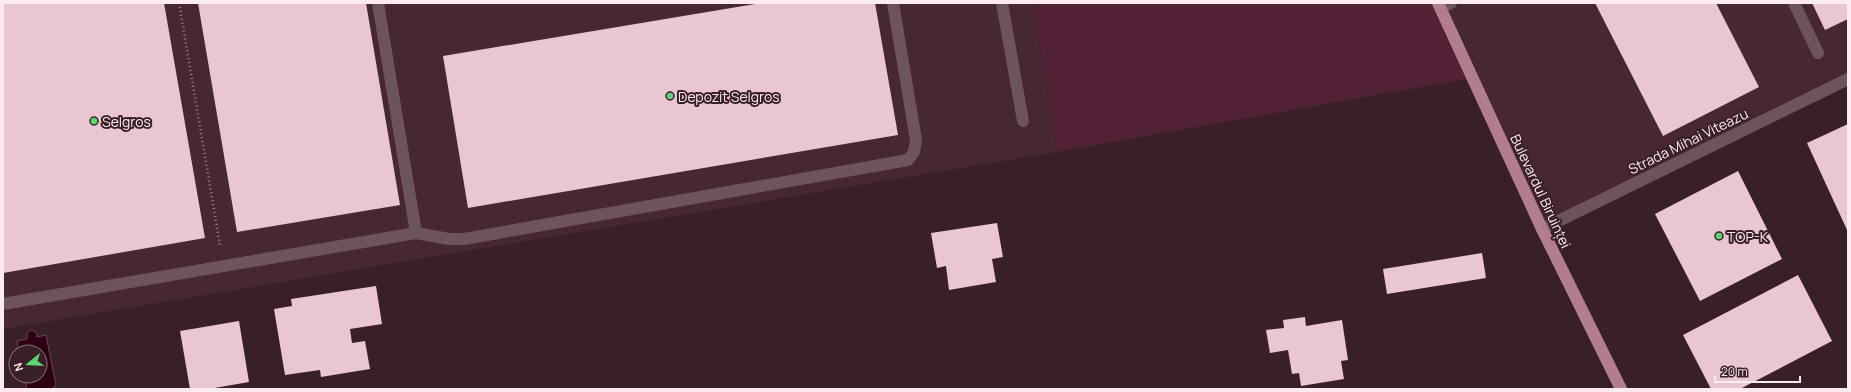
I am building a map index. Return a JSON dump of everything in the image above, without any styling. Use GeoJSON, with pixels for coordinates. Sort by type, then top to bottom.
{"type":"FeatureCollection","features":[{"type":"Feature","properties":{"kind":"main road","name":"Bulevardul Biruinței"},"geometry":{"type":"LineString","coordinates":[[1443,5],[1542,229],[1621,389]]}},
{"type":"Feature","properties":{"kind":"street"},"geometry":{"type":"LineString","coordinates":[[378,3],[416,233]]}},
{"type":"Feature","properties":{"kind":"street"},"geometry":{"type":"LineString","coordinates":[[3,304],[416,233],[449,239],[464,239],[908,160],[914,152],[916,140],[893,3]]}},
{"type":"Feature","properties":{"kind":"street"},"geometry":{"type":"LineString","coordinates":[[1002,3],[1023,121]]}},
{"type":"Feature","properties":{"kind":"street"},"geometry":{"type":"LineString","coordinates":[[1794,3],[1818,54]]}},
{"type":"Feature","properties":{"kind":"street","name":"Strada Mihai Viteazu"},"geometry":{"type":"LineString","coordinates":[[1542,229],[1848,79]]}},
{"type":"Feature","properties":{"kind":"path"},"geometry":{"type":"LineString","coordinates":[[179,3],[223,265]]}},
{"type":"Feature","properties":{"kind":"shaded area"},"geometry":{"type":"Polygon","coordinates":[[[3,3],[1032,3],[1057,152],[3,329],[3,3]]]}},
{"type":"Feature","properties":{"kind":"shaded area"},"geometry":{"type":"Polygon","coordinates":[[[1032,3],[1438,3],[1473,78],[1057,152],[1032,3]]]}},
{"type":"Feature","properties":{"kind":"shaded area"},"geometry":{"type":"Polygon","coordinates":[[[1438,3],[1848,3],[1848,79],[1542,229],[1438,3]]]}},
{"type":"Feature","properties":{"kind":"shaded area"},"geometry":{"type":"Polygon","coordinates":[[[31,330],[36,332],[37,337],[46,335],[48,344],[18,344],[17,341],[27,339],[27,333],[31,330]]]}},
{"type":"Feature","properties":{"kind":"shaded area"},"geometry":{"type":"Polygon","coordinates":[[[48,345],[56,385],[52,389],[27,389],[26,384],[48,384],[48,345]]]}},
{"type":"Feature","properties":{"kind":"building","name":"Selgros"},"geometry":{"type":"Polygon","coordinates":[[[3,3],[164,3],[205,238],[3,273],[3,3]]]}},
{"type":"Feature","properties":{"kind":"building"},"geometry":{"type":"Polygon","coordinates":[[[198,3],[366,3],[400,205],[237,232],[198,3]]]}},
{"type":"Feature","properties":{"kind":"building","name":"Depozit Selgros"},"geometry":{"type":"Polygon","coordinates":[[[761,3],[875,3],[898,135],[468,208],[443,56],[761,3]]]}},
{"type":"Feature","properties":{"kind":"building"},"geometry":{"type":"Polygon","coordinates":[[[1595,3],[1716,3],[1759,87],[1663,136],[1595,3]]]}},
{"type":"Feature","properties":{"kind":"building"},"geometry":{"type":"Polygon","coordinates":[[[1812,3],[1848,3],[1848,19],[1825,30],[1812,3]]]}},
{"type":"Feature","properties":{"kind":"building"},"geometry":{"type":"Polygon","coordinates":[[[1848,124],[1848,232],[1807,143],[1848,124]]]}},
{"type":"Feature","properties":{"kind":"building","name":"TOP-K"},"geometry":{"type":"Polygon","coordinates":[[[1738,171],[1782,259],[1700,301],[1655,214],[1738,171]]]}},
{"type":"Feature","properties":{"kind":"building"},"geometry":{"type":"Polygon","coordinates":[[[997,223],[1003,257],[992,259],[996,282],[949,290],[946,266],[937,268],[931,233],[997,223]]]}},
{"type":"Feature","properties":{"kind":"building"},"geometry":{"type":"Polygon","coordinates":[[[1482,253],[1486,278],[1387,294],[1383,269],[1482,253]]]}},
{"type":"Feature","properties":{"kind":"building"},"geometry":{"type":"Polygon","coordinates":[[[1798,275],[1832,341],[1740,389],[1711,389],[1683,335],[1798,275]]]}},
{"type":"Feature","properties":{"kind":"building"},"geometry":{"type":"Polygon","coordinates":[[[376,286],[382,324],[350,329],[352,343],[365,341],[370,369],[321,377],[320,370],[285,375],[274,309],[292,306],[291,299],[376,286]]]}},
{"type":"Feature","properties":{"kind":"building"},"geometry":{"type":"Polygon","coordinates":[[[1305,317],[1306,326],[1342,320],[1348,360],[1341,361],[1344,379],[1301,386],[1299,373],[1292,374],[1288,350],[1270,353],[1266,330],[1284,328],[1283,320],[1305,317]]]}},
{"type":"Feature","properties":{"kind":"building"},"geometry":{"type":"Polygon","coordinates":[[[239,321],[249,382],[209,389],[190,389],[180,331],[239,321]]]}},
{"type":"Feature","properties":{"kind":"place","name":"Depozit Selgros"},"geometry":{"type":"Point","coordinates":[670,96]}},
{"type":"Feature","properties":{"kind":"place","name":"Selgros"},"geometry":{"type":"Point","coordinates":[94,121]}},
{"type":"Feature","properties":{"kind":"place","name":"TOP-K"},"geometry":{"type":"Point","coordinates":[1719,236]}}]}
